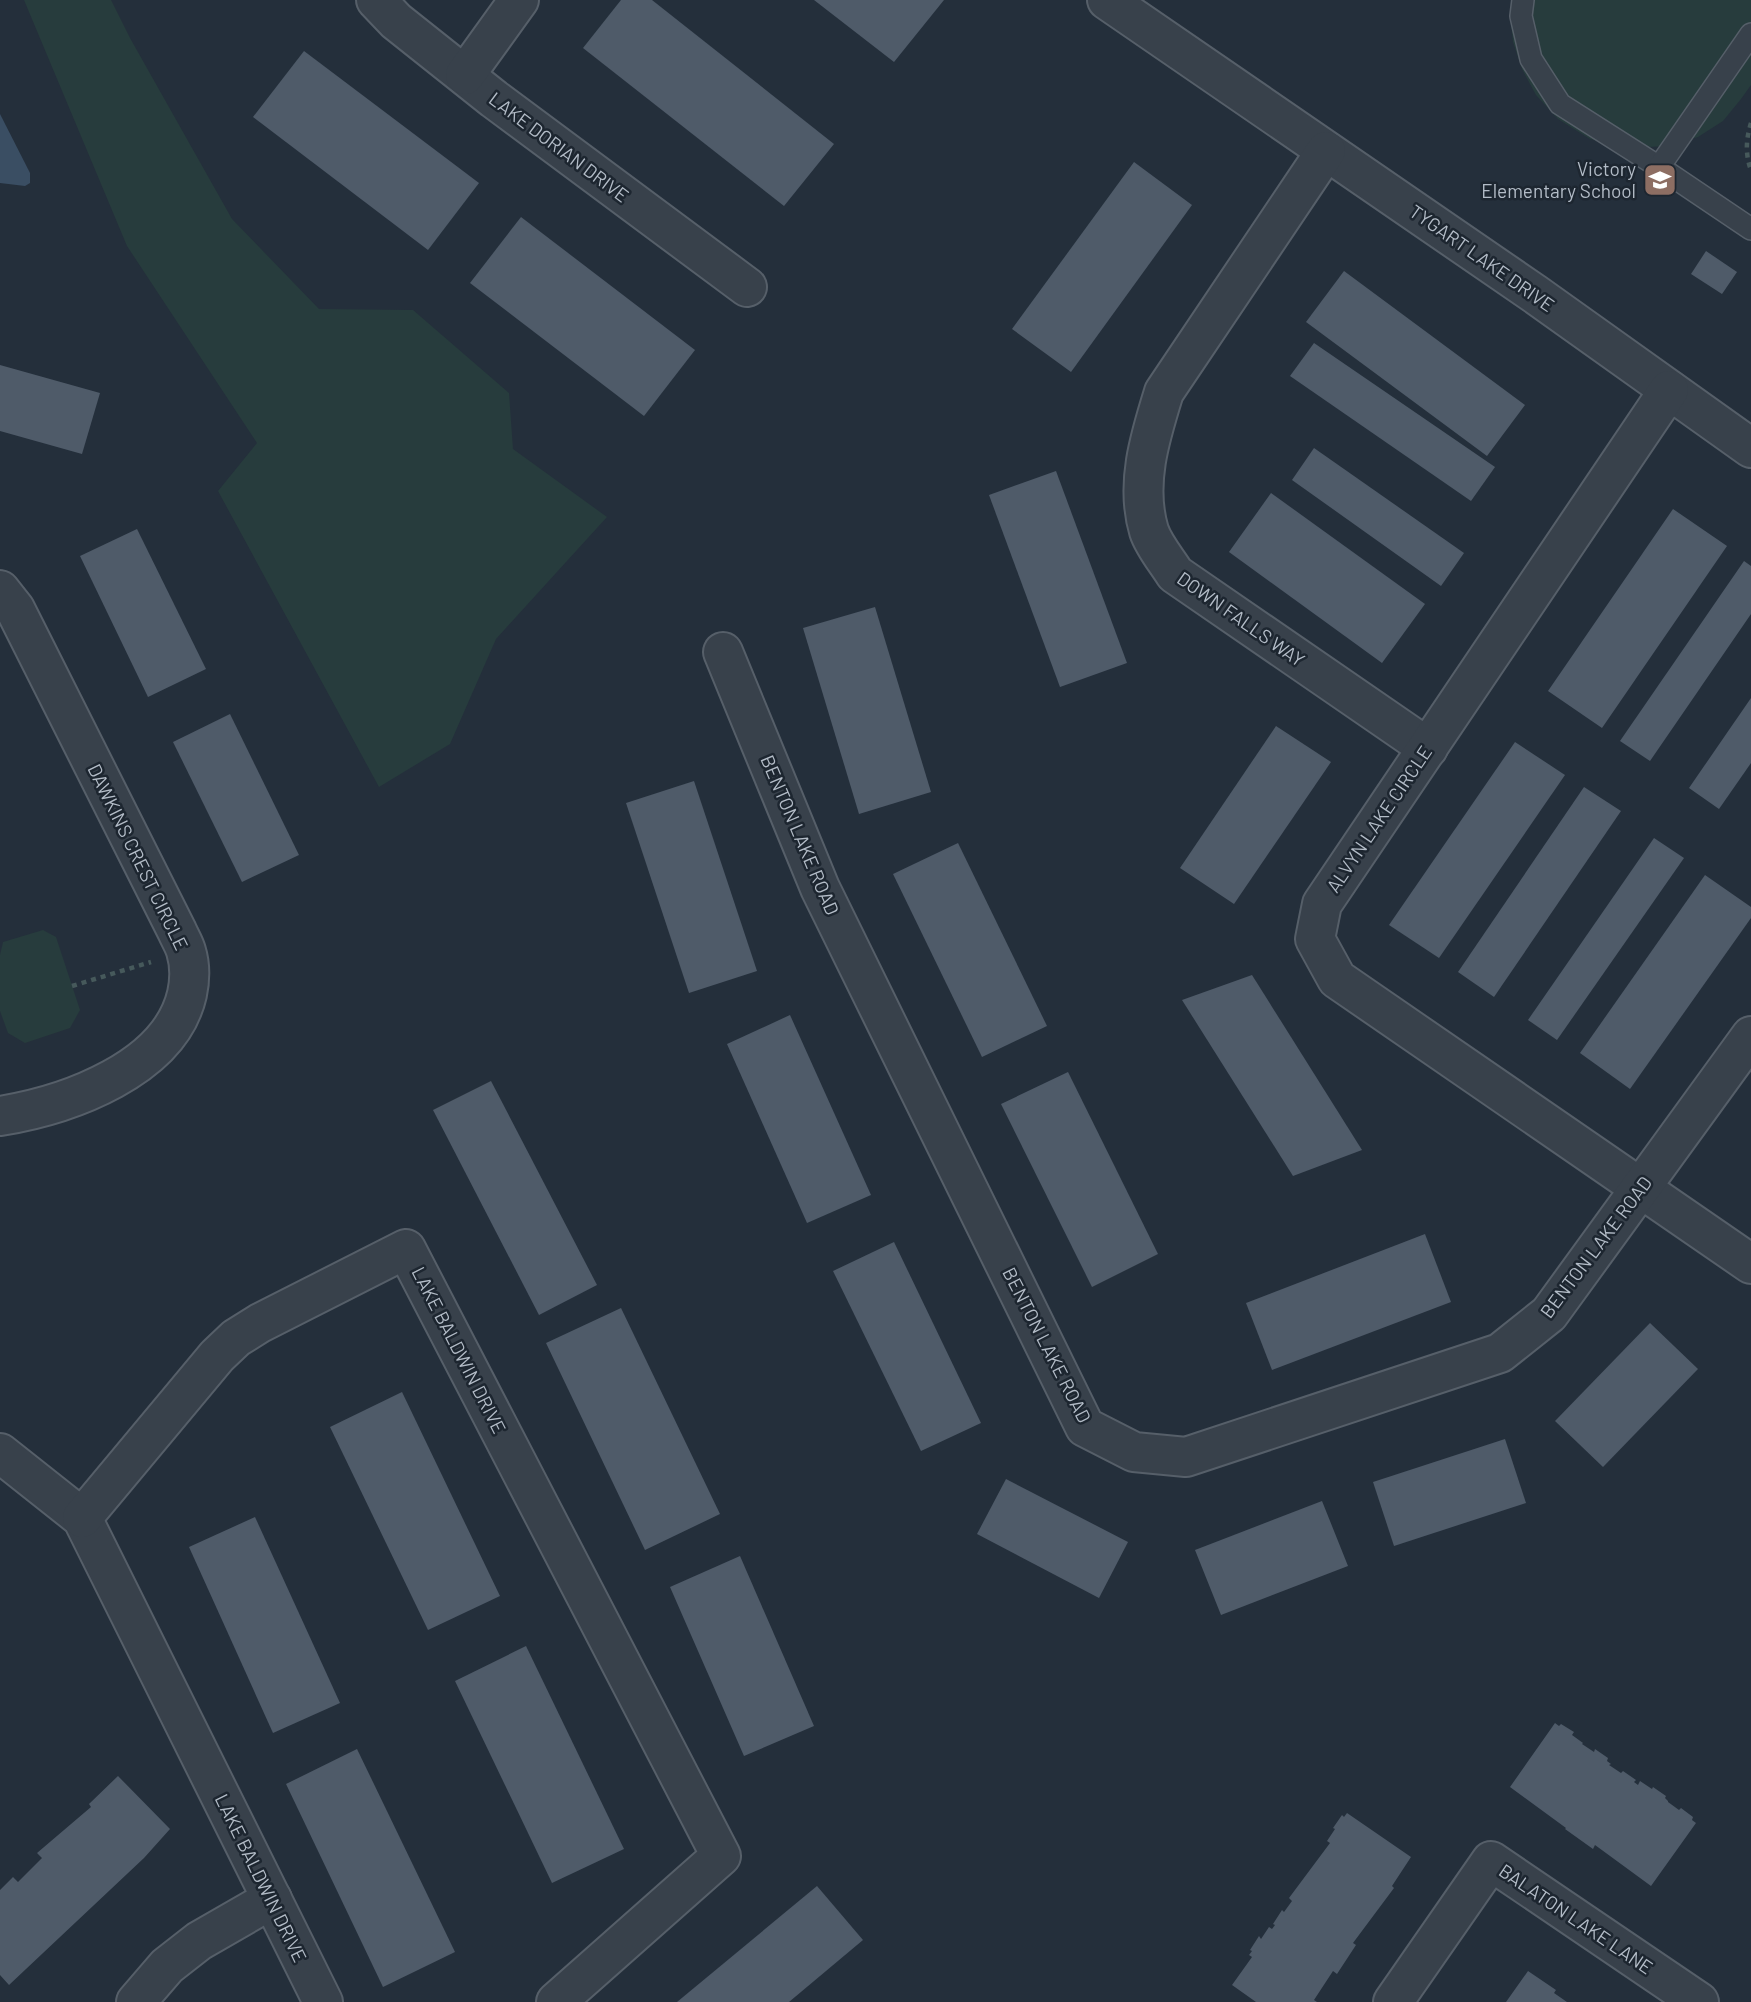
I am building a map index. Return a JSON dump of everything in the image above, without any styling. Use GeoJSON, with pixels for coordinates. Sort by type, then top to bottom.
{"type":"FeatureCollection","features":[{"type":"Feature","properties":{"kind":"street","name":"LAKE DORIAN DRIVE"},"geometry":{"type":"LineString","coordinates":[[376,0],[396,21],[494,99],[747,287]]}},
{"type":"Feature","properties":{"kind":"street"},"geometry":{"type":"LineString","coordinates":[[465,75],[519,0]]}},
{"type":"Feature","properties":{"kind":"street","name":"TYGART LAKE DRIVE"},"geometry":{"type":"LineString","coordinates":[[1107,0],[1535,294],[1751,448]]}},
{"type":"Feature","properties":{"kind":"street","name":"DOWN FALLS WAY"},"geometry":{"type":"LineString","coordinates":[[1326,151],[1164,391],[1150,435],[1142,485],[1150,533],[1175,574],[1428,748]]}},
{"type":"Feature","properties":{"kind":"street","name":"ALVYN LAKE CIRCLE"},"geometry":{"type":"LineString","coordinates":[[1669,390],[1322,904],[1315,939],[1337,979],[1751,1264]]}},
{"type":"Feature","properties":{"kind":"street","name":"DAWKINS CREST CIRCLE"},"geometry":{"type":"LineString","coordinates":[[0,590],[15,609],[186,951],[189,985],[184,1007],[174,1028],[161,1043],[134,1065],[104,1085],[66,1101],[0,1116]]}},
{"type":"Feature","properties":{"kind":"street","name":"BENTON LAKE ROAD"},"geometry":{"type":"LineString","coordinates":[[723,652],[820,888],[1085,1427],[1134,1452],[1186,1457],[1500,1353],[1549,1314],[1751,1036]]}},
{"type":"Feature","properties":{"kind":"street","name":"LAKE BALDWIN DRIVE"},"geometry":{"type":"LineString","coordinates":[[323,2002],[82,1518],[217,1356],[236,1338],[260,1323],[406,1249],[721,1856],[556,2002]]}},
{"type":"Feature","properties":{"kind":"street"},"geometry":{"type":"LineString","coordinates":[[0,1453],[82,1518]]}},
{"type":"Feature","properties":{"kind":"street","name":"BALATON LAKE LANE"},"geometry":{"type":"LineString","coordinates":[[1393,2002],[1491,1861],[1699,2002]]}},
{"type":"Feature","properties":{"kind":"street"},"geometry":{"type":"LineString","coordinates":[[136,2002],[167,1966],[199,1941],[272,1899]]}},
{"type":"Feature","properties":{"kind":"lane"},"geometry":{"type":"LineString","coordinates":[[1523,0],[1521,16],[1531,59],[1560,104],[1751,229]]}},
{"type":"Feature","properties":{"kind":"lane"},"geometry":{"type":"LineString","coordinates":[[1659,167],[1751,34]]}},
{"type":"Feature","properties":{"kind":"path"},"geometry":{"type":"LineString","coordinates":[[1751,123],[1747,137],[1747,160],[1751,170]]}},
{"type":"Feature","properties":{"kind":"path"},"geometry":{"type":"LineString","coordinates":[[72,986],[186,951]]}},
{"type":"Feature","properties":{"kind":"green space"},"geometry":{"type":"Polygon","coordinates":[[[24,0],[111,0],[232,219],[319,309],[413,310],[509,393],[513,449],[607,517],[496,639],[450,744],[379,787],[218,491],[257,443],[127,246],[24,0]]]}},
{"type":"Feature","properties":{"kind":"green space"},"geometry":{"type":"Polygon","coordinates":[[[1514,0],[1751,0],[1751,85],[1723,121],[1698,137],[1668,146],[1626,148],[1590,139],[1558,119],[1536,95],[1522,69],[1513,42],[1511,23],[1514,0]]]}},
{"type":"Feature","properties":{"kind":"green space"},"geometry":{"type":"Polygon","coordinates":[[[43,930],[56,937],[80,1010],[70,1028],[25,1043],[8,1033],[0,1011],[0,955],[3,942],[43,930]]]}},
{"type":"Feature","properties":{"kind":"water"},"geometry":{"type":"Polygon","coordinates":[[[0,114],[30,173],[30,183],[25,186],[0,183],[0,114]]]}},
{"type":"Feature","properties":{"kind":"building"},"geometry":{"type":"Polygon","coordinates":[[[621,0],[652,0],[834,144],[784,206],[583,48],[621,0]]]}},
{"type":"Feature","properties":{"kind":"building"},"geometry":{"type":"Polygon","coordinates":[[[814,0],[944,0],[894,62],[814,0]]]}},
{"type":"Feature","properties":{"kind":"building"},"geometry":{"type":"Polygon","coordinates":[[[304,51],[479,183],[428,250],[253,117],[304,51]]]}},
{"type":"Feature","properties":{"kind":"building"},"geometry":{"type":"Polygon","coordinates":[[[1134,162],[1192,205],[1071,372],[1012,329],[1134,162]]]}},
{"type":"Feature","properties":{"kind":"building"},"geometry":{"type":"Polygon","coordinates":[[[521,217],[695,350],[644,416],[470,283],[521,217]]]}},
{"type":"Feature","properties":{"kind":"building"},"geometry":{"type":"Polygon","coordinates":[[[1706,251],[1737,272],[1722,294],[1691,274],[1706,251]]]}},
{"type":"Feature","properties":{"kind":"building"},"geometry":{"type":"Polygon","coordinates":[[[1344,271],[1525,405],[1487,456],[1306,322],[1344,271]]]}},
{"type":"Feature","properties":{"kind":"building"},"geometry":{"type":"Polygon","coordinates":[[[1314,343],[1495,467],[1471,501],[1290,376],[1314,343]]]}},
{"type":"Feature","properties":{"kind":"building"},"geometry":{"type":"Polygon","coordinates":[[[0,365],[100,393],[82,454],[0,431],[0,365]]]}},
{"type":"Feature","properties":{"kind":"building"},"geometry":{"type":"Polygon","coordinates":[[[1314,448],[1464,553],[1441,586],[1292,480],[1314,448]]]}},
{"type":"Feature","properties":{"kind":"building"},"geometry":{"type":"Polygon","coordinates":[[[1056,471],[1127,663],[1060,687],[989,495],[1056,471]]]}},
{"type":"Feature","properties":{"kind":"building"},"geometry":{"type":"Polygon","coordinates":[[[1271,493],[1425,604],[1382,663],[1229,552],[1271,493]]]}},
{"type":"Feature","properties":{"kind":"building"},"geometry":{"type":"Polygon","coordinates":[[[1673,509],[1727,546],[1602,728],[1548,691],[1673,509]]]}},
{"type":"Feature","properties":{"kind":"building"},"geometry":{"type":"Polygon","coordinates":[[[137,529],[206,669],[148,697],[80,556],[137,529]]]}},
{"type":"Feature","properties":{"kind":"building"},"geometry":{"type":"Polygon","coordinates":[[[1744,561],[1751,566],[1751,614],[1650,761],[1620,741],[1744,561]]]}},
{"type":"Feature","properties":{"kind":"building"},"geometry":{"type":"Polygon","coordinates":[[[875,607],[931,792],[859,814],[803,628],[875,607]]]}},
{"type":"Feature","properties":{"kind":"building"},"geometry":{"type":"Polygon","coordinates":[[[1751,698],[1751,763],[1719,809],[1689,788],[1751,698]]]}},
{"type":"Feature","properties":{"kind":"building"},"geometry":{"type":"Polygon","coordinates":[[[230,714],[299,855],[242,882],[173,742],[230,714]]]}},
{"type":"Feature","properties":{"kind":"building"},"geometry":{"type":"Polygon","coordinates":[[[1276,726],[1331,762],[1234,904],[1180,868],[1276,726]]]}},
{"type":"Feature","properties":{"kind":"building"},"geometry":{"type":"Polygon","coordinates":[[[1515,742],[1565,775],[1439,958],[1389,925],[1515,742]]]}},
{"type":"Feature","properties":{"kind":"building"},"geometry":{"type":"Polygon","coordinates":[[[694,781],[757,971],[689,993],[626,803],[694,781]]]}},
{"type":"Feature","properties":{"kind":"building"},"geometry":{"type":"Polygon","coordinates":[[[1584,787],[1621,811],[1494,997],[1458,972],[1584,787]]]}},
{"type":"Feature","properties":{"kind":"building"},"geometry":{"type":"Polygon","coordinates":[[[1654,838],[1684,858],[1557,1040],[1528,1020],[1654,838]]]}},
{"type":"Feature","properties":{"kind":"building"},"geometry":{"type":"Polygon","coordinates":[[[958,843],[1047,1026],[982,1057],[893,874],[958,843]]]}},
{"type":"Feature","properties":{"kind":"building"},"geometry":{"type":"Polygon","coordinates":[[[1705,875],[1751,907],[1751,918],[1630,1089],[1580,1053],[1705,875]]]}},
{"type":"Feature","properties":{"kind":"building"},"geometry":{"type":"Polygon","coordinates":[[[1252,975],[1362,1150],[1293,1176],[1182,1000],[1252,975]]]}},
{"type":"Feature","properties":{"kind":"building"},"geometry":{"type":"Polygon","coordinates":[[[790,1015],[871,1195],[807,1223],[727,1044],[790,1015]]]}},
{"type":"Feature","properties":{"kind":"building"},"geometry":{"type":"Polygon","coordinates":[[[1068,1072],[1158,1254],[1092,1287],[1001,1104],[1068,1072]]]}},
{"type":"Feature","properties":{"kind":"building"},"geometry":{"type":"Polygon","coordinates":[[[491,1081],[597,1285],[539,1315],[433,1110],[491,1081]]]}},
{"type":"Feature","properties":{"kind":"building"},"geometry":{"type":"Polygon","coordinates":[[[1425,1234],[1451,1302],[1272,1370],[1246,1303],[1425,1234]]]}},
{"type":"Feature","properties":{"kind":"building"},"geometry":{"type":"Polygon","coordinates":[[[894,1242],[981,1423],[921,1451],[833,1271],[894,1242]]]}},
{"type":"Feature","properties":{"kind":"building"},"geometry":{"type":"Polygon","coordinates":[[[621,1308],[720,1514],[645,1550],[546,1343],[621,1308]]]}},
{"type":"Feature","properties":{"kind":"building"},"geometry":{"type":"Polygon","coordinates":[[[1650,1323],[1698,1369],[1603,1467],[1555,1421],[1650,1323]]]}},
{"type":"Feature","properties":{"kind":"building"},"geometry":{"type":"Polygon","coordinates":[[[402,1392],[500,1596],[428,1630],[330,1427],[402,1392]]]}},
{"type":"Feature","properties":{"kind":"building"},"geometry":{"type":"Polygon","coordinates":[[[1505,1439],[1526,1503],[1394,1546],[1373,1482],[1505,1439]]]}},
{"type":"Feature","properties":{"kind":"building"},"geometry":{"type":"Polygon","coordinates":[[[1006,1479],[1128,1542],[1099,1598],[977,1534],[1006,1479]]]}},
{"type":"Feature","properties":{"kind":"building"},"geometry":{"type":"Polygon","coordinates":[[[1322,1501],[1348,1566],[1221,1615],[1195,1550],[1322,1501]]]}},
{"type":"Feature","properties":{"kind":"building"},"geometry":{"type":"Polygon","coordinates":[[[255,1517],[340,1703],[273,1733],[189,1547],[255,1517]]]}},
{"type":"Feature","properties":{"kind":"building"},"geometry":{"type":"Polygon","coordinates":[[[740,1556],[814,1726],[744,1756],[670,1587],[740,1556]]]}},
{"type":"Feature","properties":{"kind":"building"},"geometry":{"type":"Polygon","coordinates":[[[526,1646],[624,1849],[552,1883],[455,1681],[526,1646]]]}},
{"type":"Feature","properties":{"kind":"building"},"geometry":{"type":"Polygon","coordinates":[[[1555,1723],[1574,1732],[1572,1735],[1582,1744],[1608,1758],[1607,1761],[1611,1764],[1609,1765],[1621,1773],[1623,1771],[1636,1780],[1634,1782],[1638,1785],[1640,1781],[1652,1789],[1653,1787],[1666,1796],[1668,1802],[1693,1817],[1692,1820],[1696,1823],[1651,1886],[1595,1845],[1593,1849],[1510,1787],[1555,1723]]]}},
{"type":"Feature","properties":{"kind":"building"},"geometry":{"type":"Polygon","coordinates":[[[357,1749],[455,1952],[383,1987],[286,1784],[357,1749]]]}},
{"type":"Feature","properties":{"kind":"building"},"geometry":{"type":"Polygon","coordinates":[[[118,1776],[170,1829],[144,1858],[9,1985],[0,1975],[0,1890],[13,1877],[18,1882],[42,1858],[37,1853],[91,1807],[89,1804],[118,1776]]]}},
{"type":"Feature","properties":{"kind":"building"},"geometry":{"type":"Polygon","coordinates":[[[1347,1813],[1411,1857],[1392,1886],[1394,1888],[1353,1943],[1356,1945],[1337,1974],[1333,1971],[1314,2000],[1317,2002],[1256,2002],[1232,1985],[1252,1957],[1249,1955],[1252,1951],[1250,1950],[1259,1936],[1261,1939],[1269,1927],[1272,1929],[1275,1925],[1273,1924],[1282,1910],[1284,1912],[1292,1901],[1289,1898],[1330,1843],[1327,1841],[1335,1829],[1333,1828],[1342,1815],[1344,1817],[1347,1813]]]}},
{"type":"Feature","properties":{"kind":"building"},"geometry":{"type":"Polygon","coordinates":[[[817,1886],[863,1940],[789,2002],[677,2002],[817,1886]]]}},
{"type":"Feature","properties":{"kind":"building"},"geometry":{"type":"Polygon","coordinates":[[[1528,1971],[1556,1990],[1554,1993],[1567,2002],[1506,2002],[1528,1971]]]}},
{"type":"Feature","properties":{"kind":"place","name":"Victory Elementary School"},"geometry":{"type":"Point","coordinates":[1660,180]}}]}
